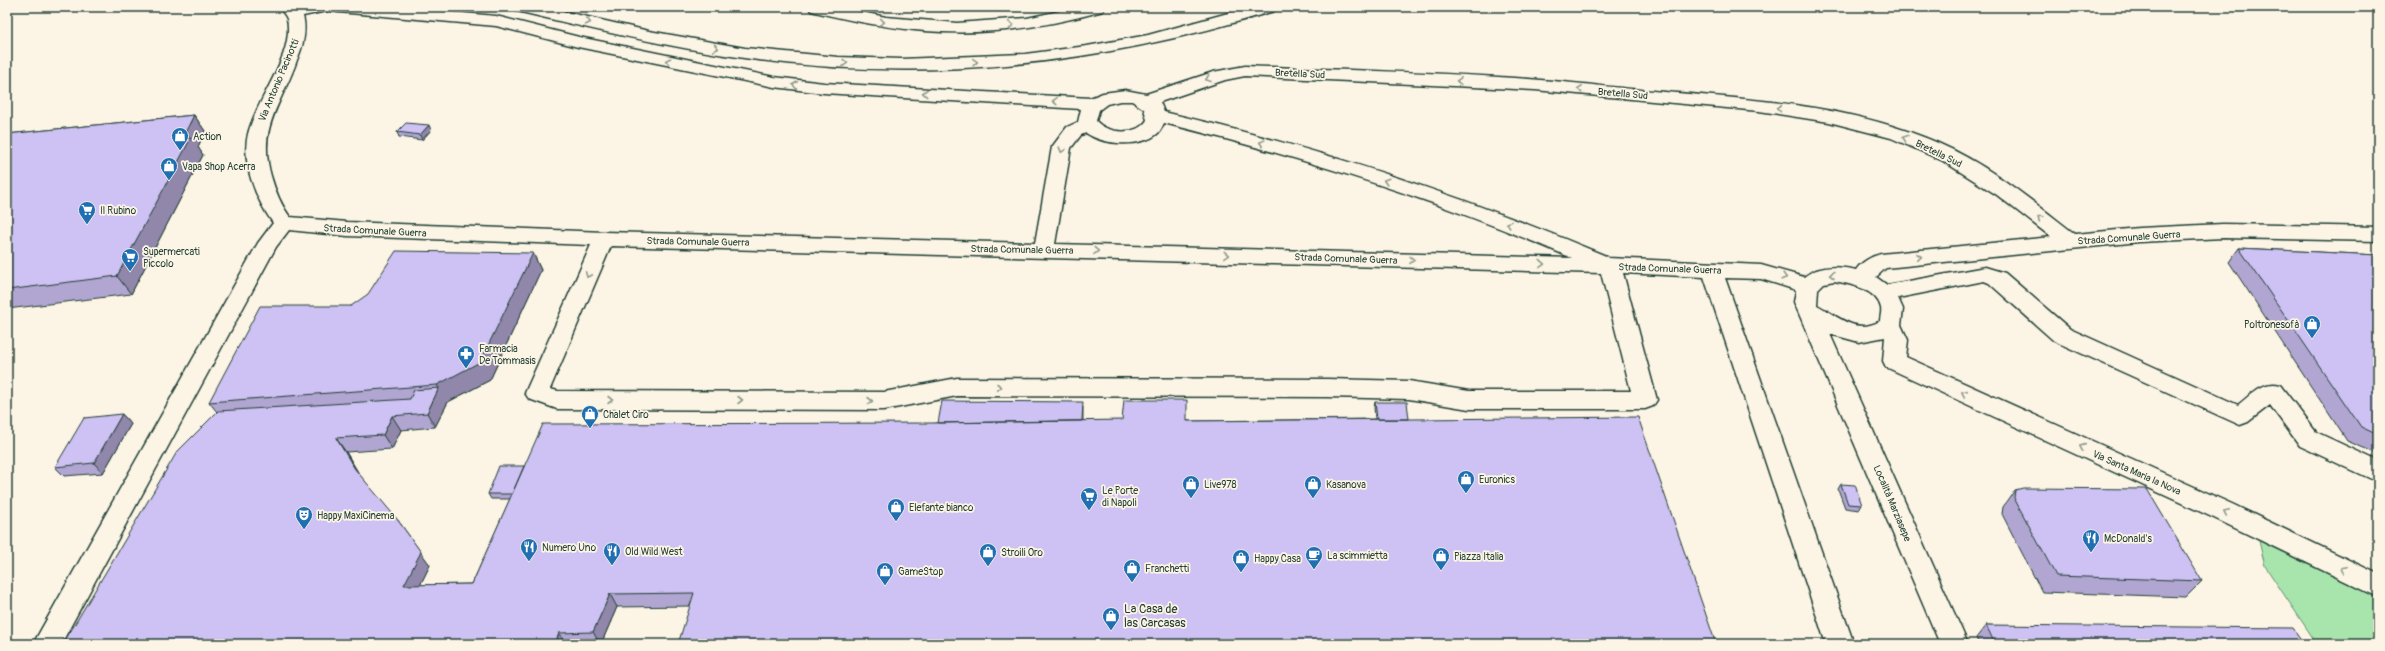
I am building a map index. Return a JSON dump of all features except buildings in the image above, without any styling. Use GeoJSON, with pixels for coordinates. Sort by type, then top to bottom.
{"type":"FeatureCollection","features":[{"type":"Feature","properties":{"kind":"main road"},"geometry":{"type":"LineString","coordinates":[[291,10],[321,7]]}},
{"type":"Feature","properties":{"kind":"main road"},"geometry":{"type":"LineString","coordinates":[[338,7],[496,21],[585,44],[774,82],[831,88],[1094,104]]}},
{"type":"Feature","properties":{"kind":"main road"},"geometry":{"type":"LineString","coordinates":[[523,7],[715,48],[774,57],[821,62],[914,64],[1041,58],[1076,53],[1139,42],[1195,29],[1268,7]]}},
{"type":"Feature","properties":{"kind":"main road"},"geometry":{"type":"LineString","coordinates":[[817,7],[906,26],[967,29],[1039,22],[1097,7]]}},
{"type":"Feature","properties":{"kind":"main road","name":"Via Antonio Pacinotti"},"geometry":{"type":"LineString","coordinates":[[284,223],[275,214],[268,197],[256,144],[260,121],[285,70],[298,34],[297,19],[291,10]]}},
{"type":"Feature","properties":{"kind":"main road","name":"Bretella Sud"},"geometry":{"type":"LineString","coordinates":[[1146,100],[1178,91],[1219,75],[1246,71],[1498,82],[1740,103],[1816,113],[1882,130],[1931,148],[1974,170],[2010,194],[2071,242]]}},
{"type":"Feature","properties":{"kind":"main road"},"geometry":{"type":"LineString","coordinates":[[1113,96],[1130,96],[1146,100],[1153,106],[1157,116],[1154,126],[1146,131],[1126,138],[1104,135],[1089,125],[1086,118],[1088,110],[1094,104],[1113,96]]}},
{"type":"Feature","properties":{"kind":"main road"},"geometry":{"type":"LineString","coordinates":[[604,239],[537,393],[557,400],[884,401],[957,387],[1327,388],[1409,390],[1469,400],[1645,400],[1610,266],[1527,230],[1406,188],[1267,145],[1157,116]]}},
{"type":"Feature","properties":{"kind":"main road"},"geometry":{"type":"LineString","coordinates":[[1044,249],[1062,147],[1074,132],[1089,125]]}},
{"type":"Feature","properties":{"kind":"main road"},"geometry":{"type":"LineString","coordinates":[[47,644],[268,242],[284,223]]}},
{"type":"Feature","properties":{"kind":"main road","name":"Strada Comunale Guerra"},"geometry":{"type":"LineString","coordinates":[[284,223],[347,229],[604,239],[1044,249],[1712,270],[1761,272],[1806,285]]}},
{"type":"Feature","properties":{"kind":"main road","name":"Strada Comunale Guerra"},"geometry":{"type":"LineString","coordinates":[[1876,288],[1865,278],[1866,271],[1881,261],[2139,235],[2223,231],[2378,234]]}},
{"type":"Feature","properties":{"kind":"main road"},"geometry":{"type":"LineString","coordinates":[[1712,270],[1840,644]]}},
{"type":"Feature","properties":{"kind":"main road"},"geometry":{"type":"LineString","coordinates":[[1832,274],[1857,278],[1876,288],[1891,304],[1894,312],[1890,325],[1874,333],[1852,333],[1829,325],[1811,311],[1805,298],[1806,285],[1817,278],[1832,274]]}},
{"type":"Feature","properties":{"kind":"main road"},"geometry":{"type":"LineString","coordinates":[[1876,288],[1985,274],[1997,278],[2062,335],[2240,416],[2272,391],[2308,439],[2378,472]]}},
{"type":"Feature","properties":{"kind":"main road","name":"Località Marziasepe"},"geometry":{"type":"LineString","coordinates":[[1811,311],[1954,644]]}},
{"type":"Feature","properties":{"kind":"main road","name":"Via Santa Maria la Nova"},"geometry":{"type":"LineString","coordinates":[[1890,325],[1897,340],[1894,362],[2223,511],[2378,586]]}},
{"type":"Feature","properties":{"kind":"main road"},"geometry":{"type":"LineString","coordinates":[[1832,362],[1837,349],[1852,333]]}},
{"type":"Feature","properties":{"kind":"green space"},"geometry":{"type":"Polygon","coordinates":[[[2258,537],[2378,595],[2378,644],[2317,644],[2265,566],[2258,537]]]}},
{"type":"Feature","properties":{"kind":"place","name":"Action"},"geometry":{"type":"Point","coordinates":[180,151]}},
{"type":"Feature","properties":{"kind":"place","name":"Vapa Shop Acerra"},"geometry":{"type":"Point","coordinates":[169,181]}},
{"type":"Feature","properties":{"kind":"place","name":"Il Rubino"},"geometry":{"type":"Point","coordinates":[87,225]}},
{"type":"Feature","properties":{"kind":"place","name":"Supermercati Piccolo"},"geometry":{"type":"Point","coordinates":[130,272]}},
{"type":"Feature","properties":{"kind":"place","name":"Poltronesofà"},"geometry":{"type":"Point","coordinates":[2312,339]}},
{"type":"Feature","properties":{"kind":"place","name":"Farmacia De Tommasis"},"geometry":{"type":"Point","coordinates":[466,369]}},
{"type":"Feature","properties":{"kind":"place","name":"Chalet Ciro"},"geometry":{"type":"Point","coordinates":[590,429]}},
{"type":"Feature","properties":{"kind":"place","name":"Euronics"},"geometry":{"type":"Point","coordinates":[1466,494]}},
{"type":"Feature","properties":{"kind":"place","name":"Live978"},"geometry":{"type":"Point","coordinates":[1191,499]}},
{"type":"Feature","properties":{"kind":"place","name":"Kasanova"},"geometry":{"type":"Point","coordinates":[1313,499]}},
{"type":"Feature","properties":{"kind":"place","name":"Le Porte di Napoli"},"geometry":{"type":"Point","coordinates":[1089,511]}},
{"type":"Feature","properties":{"kind":"place","name":"Elefante bianco"},"geometry":{"type":"Point","coordinates":[896,522]}},
{"type":"Feature","properties":{"kind":"place","name":"Happy MaxiCinema"},"geometry":{"type":"Point","coordinates":[304,530]}},
{"type":"Feature","properties":{"kind":"place","name":"McDonald's"},"geometry":{"type":"Point","coordinates":[2091,553]}},
{"type":"Feature","properties":{"kind":"place","name":"Numero Uno"},"geometry":{"type":"Point","coordinates":[529,562]}},
{"type":"Feature","properties":{"kind":"place","name":"Old Wild West"},"geometry":{"type":"Point","coordinates":[612,566]}},
{"type":"Feature","properties":{"kind":"place","name":"Stroili Oro"},"geometry":{"type":"Point","coordinates":[988,567]}},
{"type":"Feature","properties":{"kind":"place","name":"La scimmietta"},"geometry":{"type":"Point","coordinates":[1314,570]}},
{"type":"Feature","properties":{"kind":"place","name":"Piazza Italia"},"geometry":{"type":"Point","coordinates":[1441,571]}},
{"type":"Feature","properties":{"kind":"place","name":"Happy Casa"},"geometry":{"type":"Point","coordinates":[1241,573]}},
{"type":"Feature","properties":{"kind":"place","name":"Franchetti"},"geometry":{"type":"Point","coordinates":[1132,583]}},
{"type":"Feature","properties":{"kind":"place","name":"GameStop"},"geometry":{"type":"Point","coordinates":[885,586]}},
{"type":"Feature","properties":{"kind":"place","name":"La Casa de las Carcasas"},"geometry":{"type":"Point","coordinates":[1111,631]}}]}
